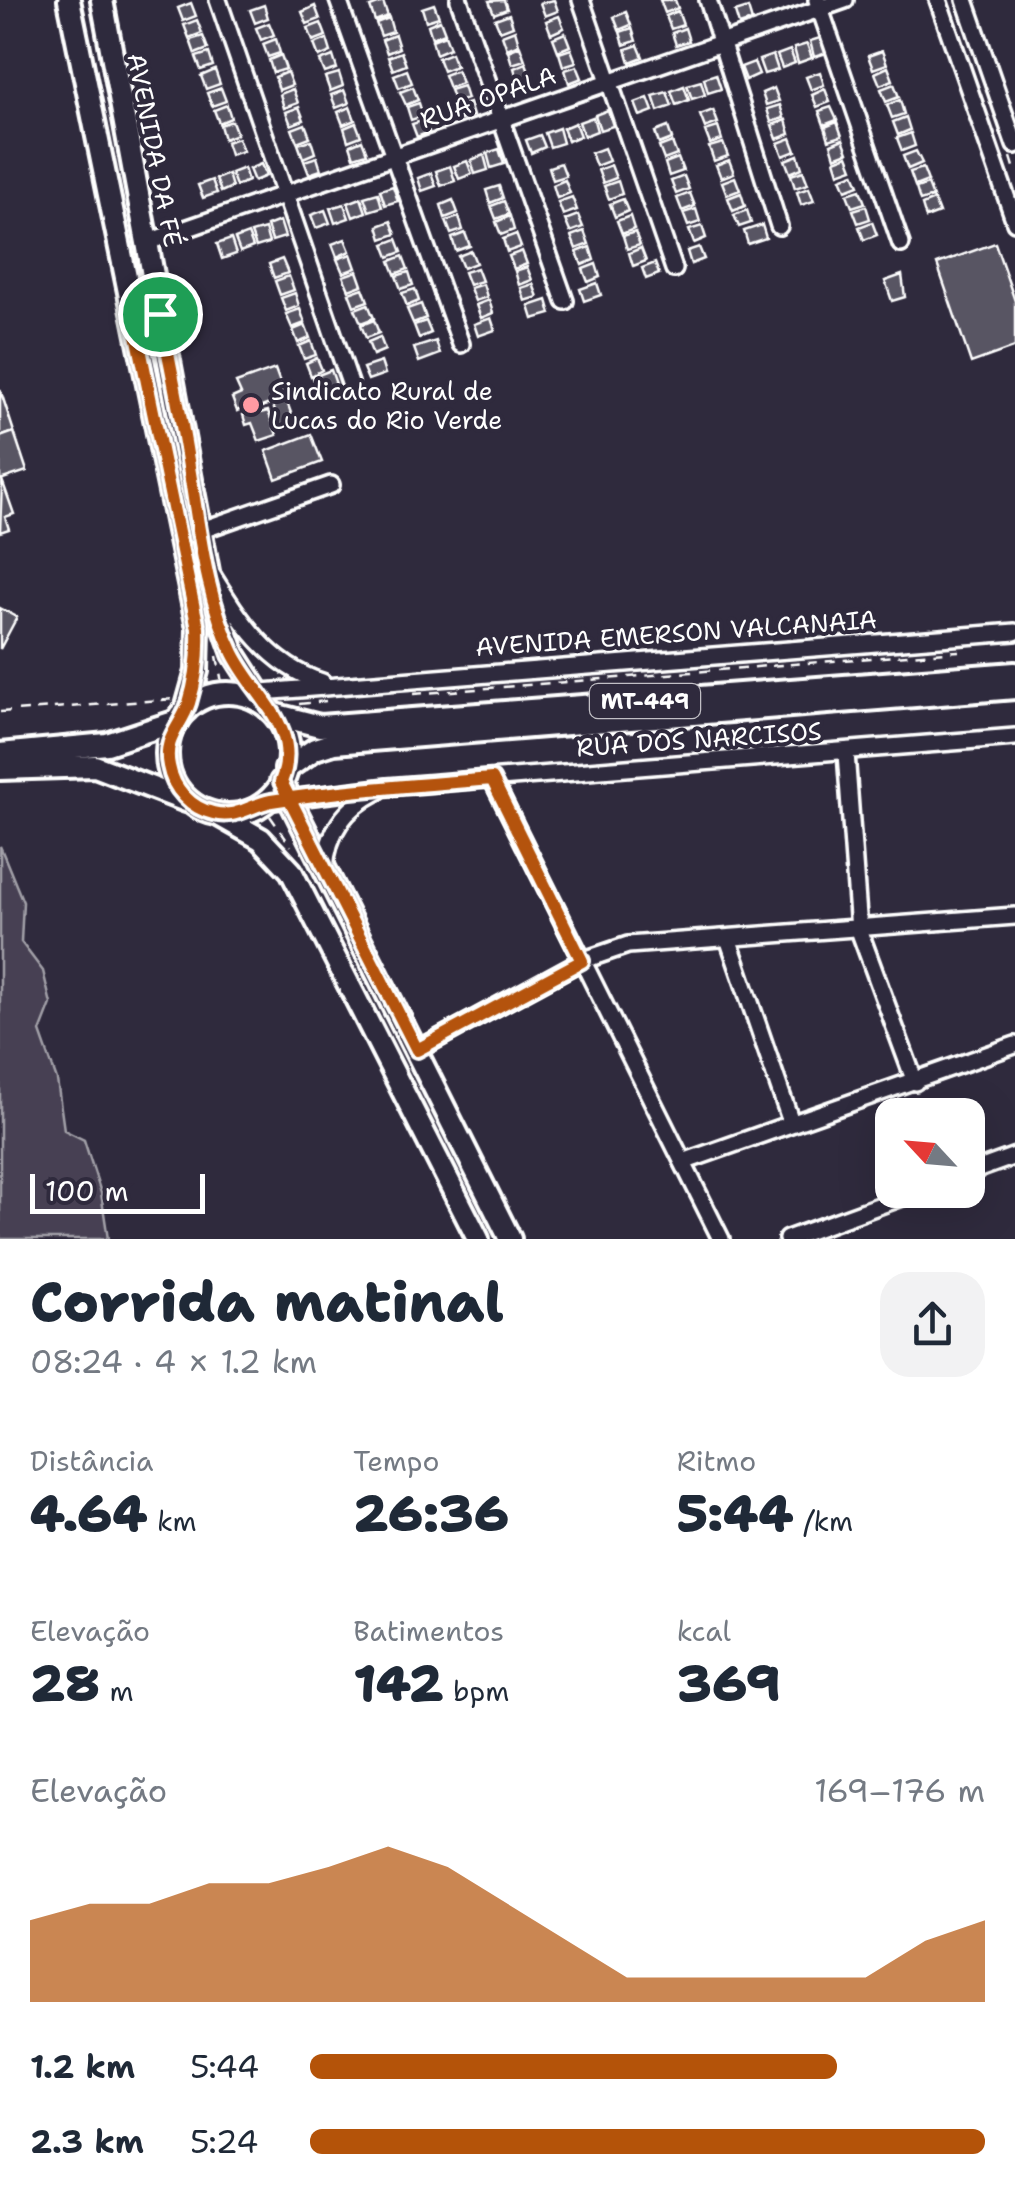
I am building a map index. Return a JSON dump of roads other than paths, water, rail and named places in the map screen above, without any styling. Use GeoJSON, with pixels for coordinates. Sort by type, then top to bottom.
{"type":"FeatureCollection","features":[{"type":"Feature","properties":{"kind":"main road"},"geometry":{"type":"LineString","coordinates":[[69,0],[198,628],[197,671],[168,748],[172,780],[191,803]]}},
{"type":"Feature","properties":{"kind":"main road","name":"AVENIDA DA FÉ"},"geometry":{"type":"LineString","coordinates":[[102,0],[206,564],[234,654],[267,703]]}},
{"type":"Feature","properties":{"kind":"main road"},"geometry":{"type":"LineString","coordinates":[[108,189],[120,178],[136,183]]}},
{"type":"Feature","properties":{"kind":"main road"},"geometry":{"type":"LineString","coordinates":[[134,320],[148,323],[160,314]]}},
{"type":"Feature","properties":{"kind":"main road","name":"MT-449"},"geometry":{"type":"LineString","coordinates":[[0,754],[101,745],[202,700],[267,703],[320,726],[1015,673]]}},
{"type":"Feature","properties":{"kind":"main road","name":"MT-449"},"geometry":{"type":"LineString","coordinates":[[217,814],[234,815],[265,802],[315,749],[364,739],[1015,688]]}},
{"type":"Feature","properties":{"kind":"main road"},"geometry":{"type":"LineString","coordinates":[[267,703],[287,740],[286,784],[510,1239]]}},
{"type":"Feature","properties":{"kind":"main road"},"geometry":{"type":"LineString","coordinates":[[0,769],[94,766],[217,814],[261,838],[291,871],[478,1239]]}},
{"type":"Feature","properties":{"kind":"street"},"geometry":{"type":"LineString","coordinates":[[218,0],[350,384]]}},
{"type":"Feature","properties":{"kind":"street"},"geometry":{"type":"LineString","coordinates":[[338,0],[391,158],[461,344]]}},
{"type":"Feature","properties":{"kind":"street"},"geometry":{"type":"LineString","coordinates":[[459,0],[565,301]]}},
{"type":"Feature","properties":{"kind":"street"},"geometry":{"type":"LineString","coordinates":[[581,0],[674,269]]}},
{"type":"Feature","properties":{"kind":"street"},"geometry":{"type":"LineString","coordinates":[[708,0],[779,226]]}},
{"type":"Feature","properties":{"kind":"street","name":"RUA OPALA"},"geometry":{"type":"LineString","coordinates":[[148,242],[724,42],[819,4],[845,0]]}},
{"type":"Feature","properties":{"kind":"street"},"geometry":{"type":"LineString","coordinates":[[938,0],[1015,222]]}},
{"type":"Feature","properties":{"kind":"street"},"geometry":{"type":"LineString","coordinates":[[965,0],[1015,145]]}},
{"type":"Feature","properties":{"kind":"street"},"geometry":{"type":"LineString","coordinates":[[819,4],[901,244]]}},
{"type":"Feature","properties":{"kind":"street"},"geometry":{"type":"LineString","coordinates":[[199,532],[331,485]]}},
{"type":"Feature","properties":{"kind":"street"},"geometry":{"type":"LineString","coordinates":[[206,564],[241,620],[275,658],[308,677],[341,684]]}},
{"type":"Feature","properties":{"kind":"street","name":"AVENIDA EMERSON VALCANAIA"},"geometry":{"type":"LineString","coordinates":[[267,703],[341,684],[1015,632]]}},
{"type":"Feature","properties":{"kind":"street","name":"RUA DOS NARCISOS"},"geometry":{"type":"LineString","coordinates":[[286,784],[386,788],[1015,737]]}},
{"type":"Feature","properties":{"kind":"street"},"geometry":{"type":"LineString","coordinates":[[846,753],[859,930],[915,1082]]}},
{"type":"Feature","properties":{"kind":"street"},"geometry":{"type":"LineString","coordinates":[[492,779],[721,1239]]}},
{"type":"Feature","properties":{"kind":"street","name":"RUA DOS NARCISOS"},"geometry":{"type":"LineString","coordinates":[[325,870],[328,842],[342,818],[386,788]]}},
{"type":"Feature","properties":{"kind":"street"},"geometry":{"type":"LineString","coordinates":[[417,1050],[582,961],[636,944],[1015,916]]}},
{"type":"Feature","properties":{"kind":"street"},"geometry":{"type":"LineString","coordinates":[[729,940],[791,1122]]}},
{"type":"Feature","properties":{"kind":"street"},"geometry":{"type":"LineString","coordinates":[[683,1162],[1015,1045]]}},
{"type":"Feature","properties":{"kind":"street"},"geometry":{"type":"LineString","coordinates":[[985,1167],[1015,1156]]}},
{"type":"Feature","properties":{"kind":"street"},"geometry":{"type":"LineString","coordinates":[[787,1239],[875,1207]]}},
{"type":"Feature","properties":{"kind":"place","name":"Sindicato Rural de Lucas do Rio Verde"},"geometry":{"type":"Point","coordinates":[251,405]}}]}
